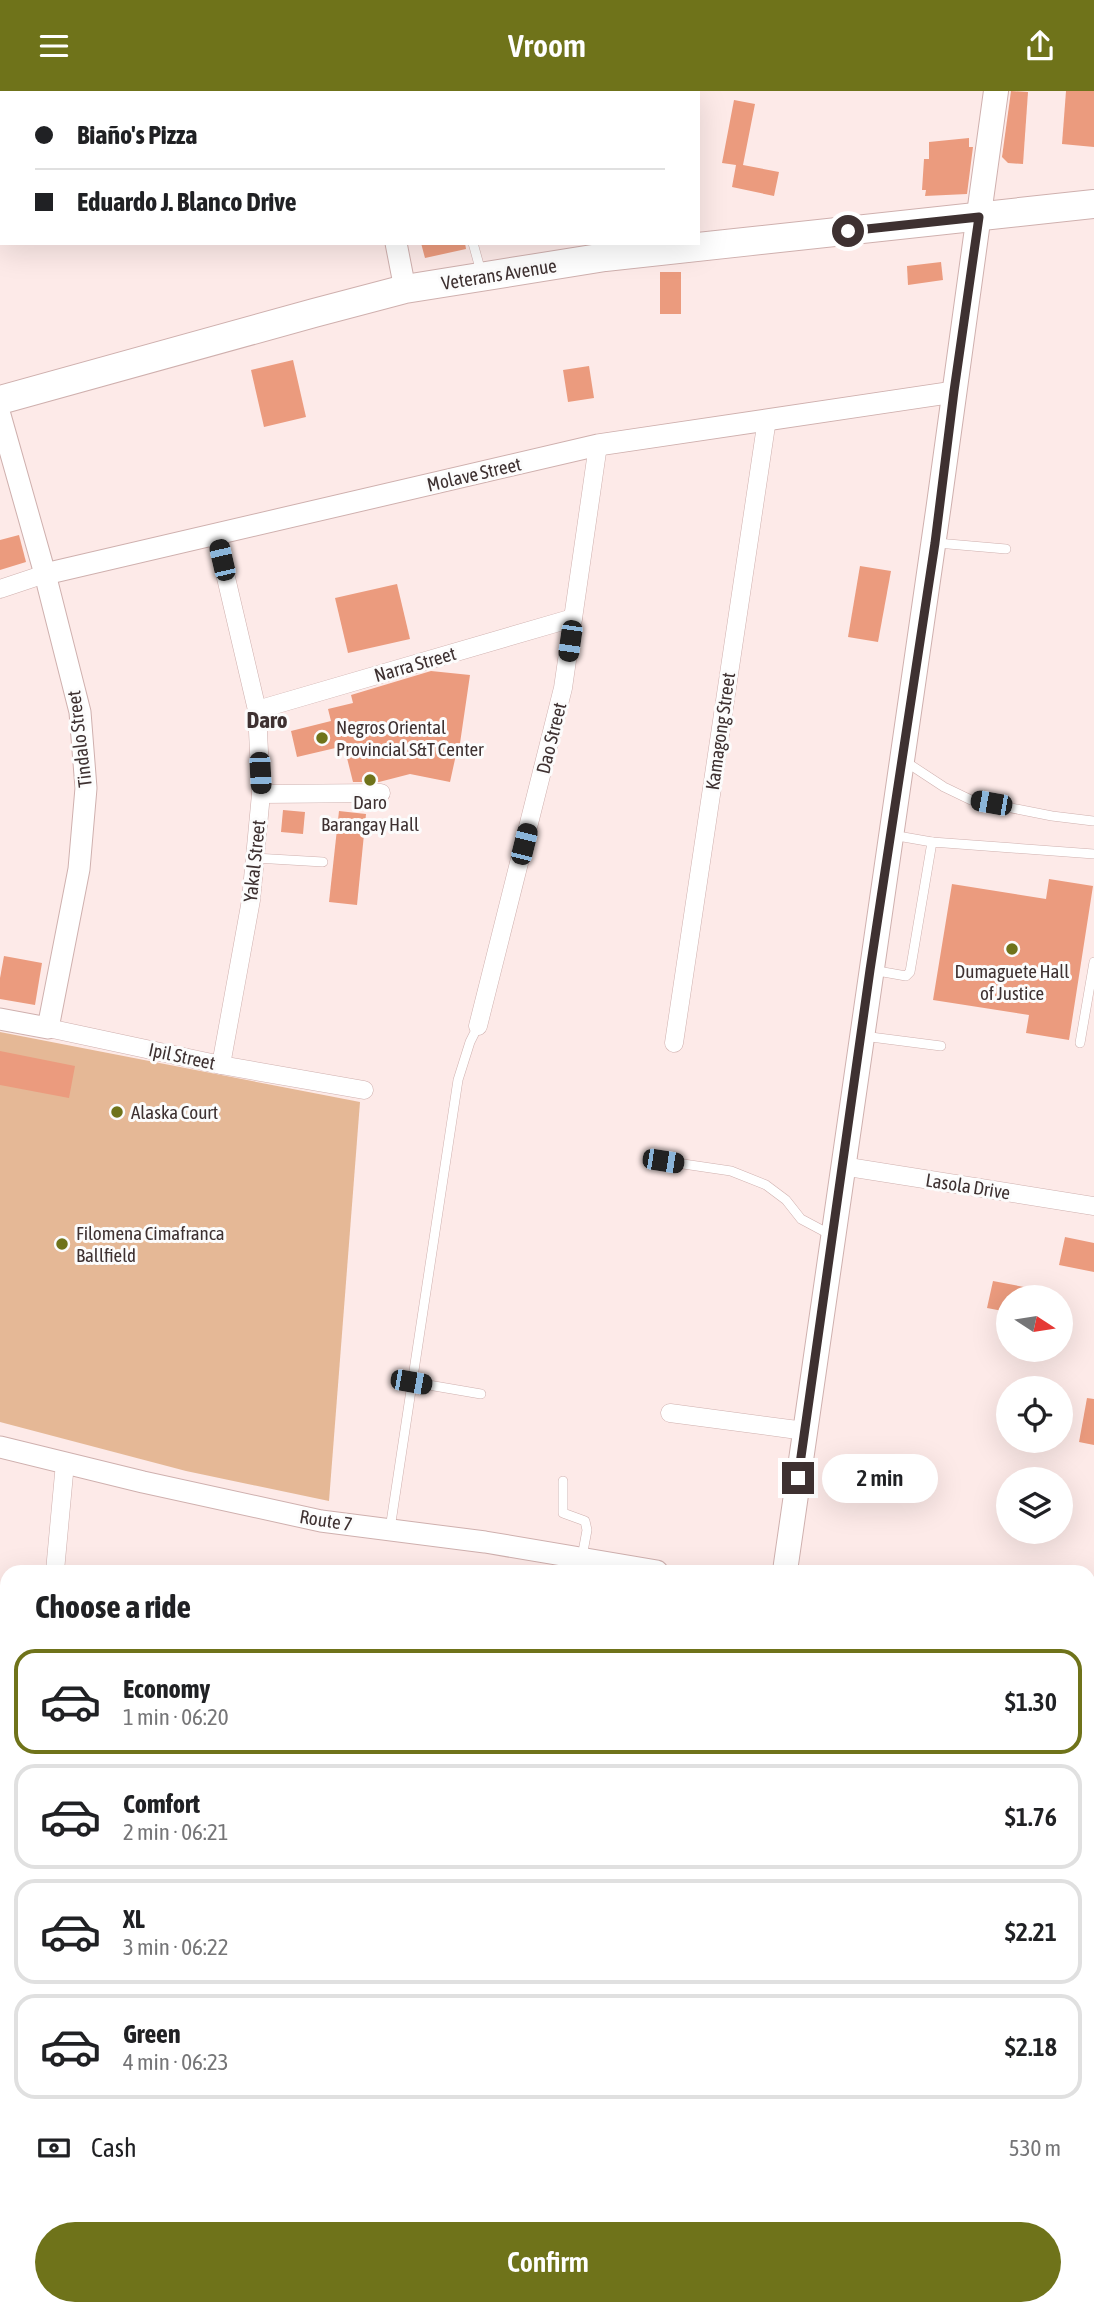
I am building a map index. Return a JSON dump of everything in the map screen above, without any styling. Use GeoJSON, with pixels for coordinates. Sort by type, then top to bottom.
{"type":"FeatureCollection","features":[{"type":"Feature","properties":{"kind":"highway","name":"Veterans Avenue"},"geometry":{"type":"LineString","coordinates":[[0,400],[405,289],[605,257],[1094,204]]}},
{"type":"Feature","properties":{"kind":"main road"},"geometry":{"type":"LineString","coordinates":[[786,1565],[870,970],[935,543],[996,91]]}},
{"type":"Feature","properties":{"kind":"street"},"geometry":{"type":"LineString","coordinates":[[396,245],[405,289]]}},
{"type":"Feature","properties":{"kind":"street","name":"Molave Street"},"geometry":{"type":"LineString","coordinates":[[0,589],[45,574],[598,445],[954,391]]}},
{"type":"Feature","properties":{"kind":"street","name":"Tindalo Street"},"geometry":{"type":"LineString","coordinates":[[0,415],[80,712],[86,788],[79,869],[48,1028]]}},
{"type":"Feature","properties":{"kind":"street","name":"Kamagong Street"},"geometry":{"type":"LineString","coordinates":[[674,1043],[767,419]]}},
{"type":"Feature","properties":{"kind":"street","name":"Dao Street"},"geometry":{"type":"LineString","coordinates":[[478,1026],[564,688],[598,445]]}},
{"type":"Feature","properties":{"kind":"street","name":"Yakal Street"},"geometry":{"type":"LineString","coordinates":[[216,535],[257,710],[261,794],[251,900],[221,1065]]}},
{"type":"Feature","properties":{"kind":"street","name":"Narra Street"},"geometry":{"type":"LineString","coordinates":[[257,710],[573,618]]}},
{"type":"Feature","properties":{"kind":"street"},"geometry":{"type":"LineString","coordinates":[[261,794],[381,793]]}},
{"type":"Feature","properties":{"kind":"street","name":"Ipil Street"},"geometry":{"type":"LineString","coordinates":[[0,1019],[221,1065],[364,1090]]}},
{"type":"Feature","properties":{"kind":"street","name":"Lasola Drive"},"geometry":{"type":"LineString","coordinates":[[842,1166],[1094,1206]]}},
{"type":"Feature","properties":{"kind":"street"},"geometry":{"type":"LineString","coordinates":[[670,1413],[805,1431]]}},
{"type":"Feature","properties":{"kind":"street","name":"Route 7"},"geometry":{"type":"LineString","coordinates":[[0,1447],[321,1521],[390,1529],[609,1565]]}},
{"type":"Feature","properties":{"kind":"street"},"geometry":{"type":"LineString","coordinates":[[56,1565],[65,1463]]}},
{"type":"Feature","properties":{"kind":"lane"},"geometry":{"type":"LineString","coordinates":[[474,245],[482,277]]}},
{"type":"Feature","properties":{"kind":"lane"},"geometry":{"type":"LineString","coordinates":[[935,543],[1006,549]]}},
{"type":"Feature","properties":{"kind":"lane"},"geometry":{"type":"LineString","coordinates":[[902,759],[944,787],[971,800],[1093,821]]}},
{"type":"Feature","properties":{"kind":"lane"},"geometry":{"type":"LineString","coordinates":[[891,835],[932,842],[1094,854]]}},
{"type":"Feature","properties":{"kind":"lane"},"geometry":{"type":"LineString","coordinates":[[870,970],[906,976],[910,972],[932,842]]}},
{"type":"Feature","properties":{"kind":"lane"},"geometry":{"type":"LineString","coordinates":[[255,858],[323,862]]}},
{"type":"Feature","properties":{"kind":"lane"},"geometry":{"type":"LineString","coordinates":[[1080,1043],[1094,962]]}},
{"type":"Feature","properties":{"kind":"lane"},"geometry":{"type":"LineString","coordinates":[[390,1529],[458,1080],[478,1026]]}},
{"type":"Feature","properties":{"kind":"lane"},"geometry":{"type":"LineString","coordinates":[[861,1035],[941,1046]]}},
{"type":"Feature","properties":{"kind":"lane"},"geometry":{"type":"LineString","coordinates":[[663,1161],[731,1171],[766,1185],[786,1200],[801,1219],[832,1236]]}},
{"type":"Feature","properties":{"kind":"lane"},"geometry":{"type":"LineString","coordinates":[[411,1382],[481,1394]]}},
{"type":"Feature","properties":{"kind":"lane"},"geometry":{"type":"LineString","coordinates":[[563,1481],[563,1513],[584,1521],[587,1530],[577,1561]]}},
{"type":"Feature","properties":{"kind":"shaded area"},"geometry":{"type":"Polygon","coordinates":[[[0,1032],[360,1102],[329,1501],[186,1471],[0,1422],[0,1032]]]}},
{"type":"Feature","properties":{"kind":"building"},"geometry":{"type":"Polygon","coordinates":[[[1011,91],[1028,92],[1023,164],[1008,163],[1002,157],[1011,91]]]}},
{"type":"Feature","properties":{"kind":"building"},"geometry":{"type":"Polygon","coordinates":[[[1066,91],[1094,91],[1094,147],[1062,144],[1066,91]]]}},
{"type":"Feature","properties":{"kind":"building"},"geometry":{"type":"Polygon","coordinates":[[[734,100],[755,104],[743,165],[779,172],[774,196],[732,187],[736,165],[722,163],[734,100]]]}},
{"type":"Feature","properties":{"kind":"building"},"geometry":{"type":"Polygon","coordinates":[[[969,138],[969,147],[973,147],[967,194],[925,196],[926,190],[922,190],[924,159],[929,159],[929,142],[969,138]]]}},
{"type":"Feature","properties":{"kind":"building"},"geometry":{"type":"Polygon","coordinates":[[[422,245],[465,245],[466,249],[425,258],[422,245]]]}},
{"type":"Feature","properties":{"kind":"building"},"geometry":{"type":"Polygon","coordinates":[[[941,262],[943,280],[908,285],[907,266],[941,262]]]}},
{"type":"Feature","properties":{"kind":"building"},"geometry":{"type":"Polygon","coordinates":[[[660,272],[681,272],[681,314],[660,314],[660,272]]]}},
{"type":"Feature","properties":{"kind":"building"},"geometry":{"type":"Polygon","coordinates":[[[293,360],[306,417],[264,427],[251,370],[293,360]]]}},
{"type":"Feature","properties":{"kind":"building"},"geometry":{"type":"Polygon","coordinates":[[[589,366],[594,398],[568,402],[563,370],[589,366]]]}},
{"type":"Feature","properties":{"kind":"building"},"geometry":{"type":"Polygon","coordinates":[[[19,535],[26,562],[0,570],[0,540],[19,535]]]}},
{"type":"Feature","properties":{"kind":"building"},"geometry":{"type":"Polygon","coordinates":[[[860,566],[891,571],[878,642],[848,637],[860,566]]]}},
{"type":"Feature","properties":{"kind":"building"},"geometry":{"type":"Polygon","coordinates":[[[397,584],[410,639],[348,653],[335,598],[397,584]]]}},
{"type":"Feature","properties":{"kind":"building"},"geometry":{"type":"Polygon","coordinates":[[[431,671],[470,675],[459,750],[450,782],[410,774],[379,782],[353,782],[344,746],[297,757],[291,731],[331,721],[328,709],[353,703],[351,695],[431,671]]]}},
{"type":"Feature","properties":{"kind":"building"},"geometry":{"type":"Polygon","coordinates":[[[283,810],[305,812],[303,834],[281,832],[283,810]]]}},
{"type":"Feature","properties":{"kind":"building"},"geometry":{"type":"Polygon","coordinates":[[[339,811],[366,814],[357,905],[329,902],[339,811]]]}},
{"type":"Feature","properties":{"kind":"building","name":"Dumaguete Hall of Justice"},"geometry":{"type":"Polygon","coordinates":[[[1049,879],[1093,886],[1069,1040],[1026,1033],[1029,1015],[933,1000],[952,884],[1046,899],[1049,879]]]}},
{"type":"Feature","properties":{"kind":"building"},"geometry":{"type":"Polygon","coordinates":[[[4,956],[42,963],[35,1005],[0,999],[4,956]]]}},
{"type":"Feature","properties":{"kind":"building"},"geometry":{"type":"Polygon","coordinates":[[[0,1051],[75,1066],[69,1098],[0,1085],[0,1051]]]}},
{"type":"Feature","properties":{"kind":"building"},"geometry":{"type":"Polygon","coordinates":[[[1065,1237],[1094,1243],[1094,1272],[1059,1265],[1065,1237]]]}},
{"type":"Feature","properties":{"kind":"building"},"geometry":{"type":"Polygon","coordinates":[[[993,1281],[1014,1285],[996,1285],[996,1310],[987,1308],[993,1281]]]}},
{"type":"Feature","properties":{"kind":"building"},"geometry":{"type":"Polygon","coordinates":[[[1087,1398],[1094,1399],[1094,1445],[1079,1442],[1087,1398]]]}},
{"type":"Feature","properties":{"kind":"place","name":"Negros Oriental Provincial S&T Center"},"geometry":{"type":"Point","coordinates":[322,738]}},
{"type":"Feature","properties":{"kind":"place","name":"Daro Barangay Hall"},"geometry":{"type":"Point","coordinates":[370,780]}},
{"type":"Feature","properties":{"kind":"place","name":"Dumaguete Hall of Justice"},"geometry":{"type":"Point","coordinates":[1012,949]}},
{"type":"Feature","properties":{"kind":"place","name":"Alaska Court"},"geometry":{"type":"Point","coordinates":[117,1112]}},
{"type":"Feature","properties":{"kind":"place","name":"Filomena Cimafranca Ballfield"},"geometry":{"type":"Point","coordinates":[62,1244]}},
{"type":"Feature","properties":{"kind":"district","name":"Daro"},"geometry":{"type":"Point","coordinates":[267,720]}},
{"type":"Feature","properties":{"kind":"route"},"geometry":{"type":"LineString","coordinates":[[798,1478],[870,970],[935,543],[979,217],[848,231]]}}]}
